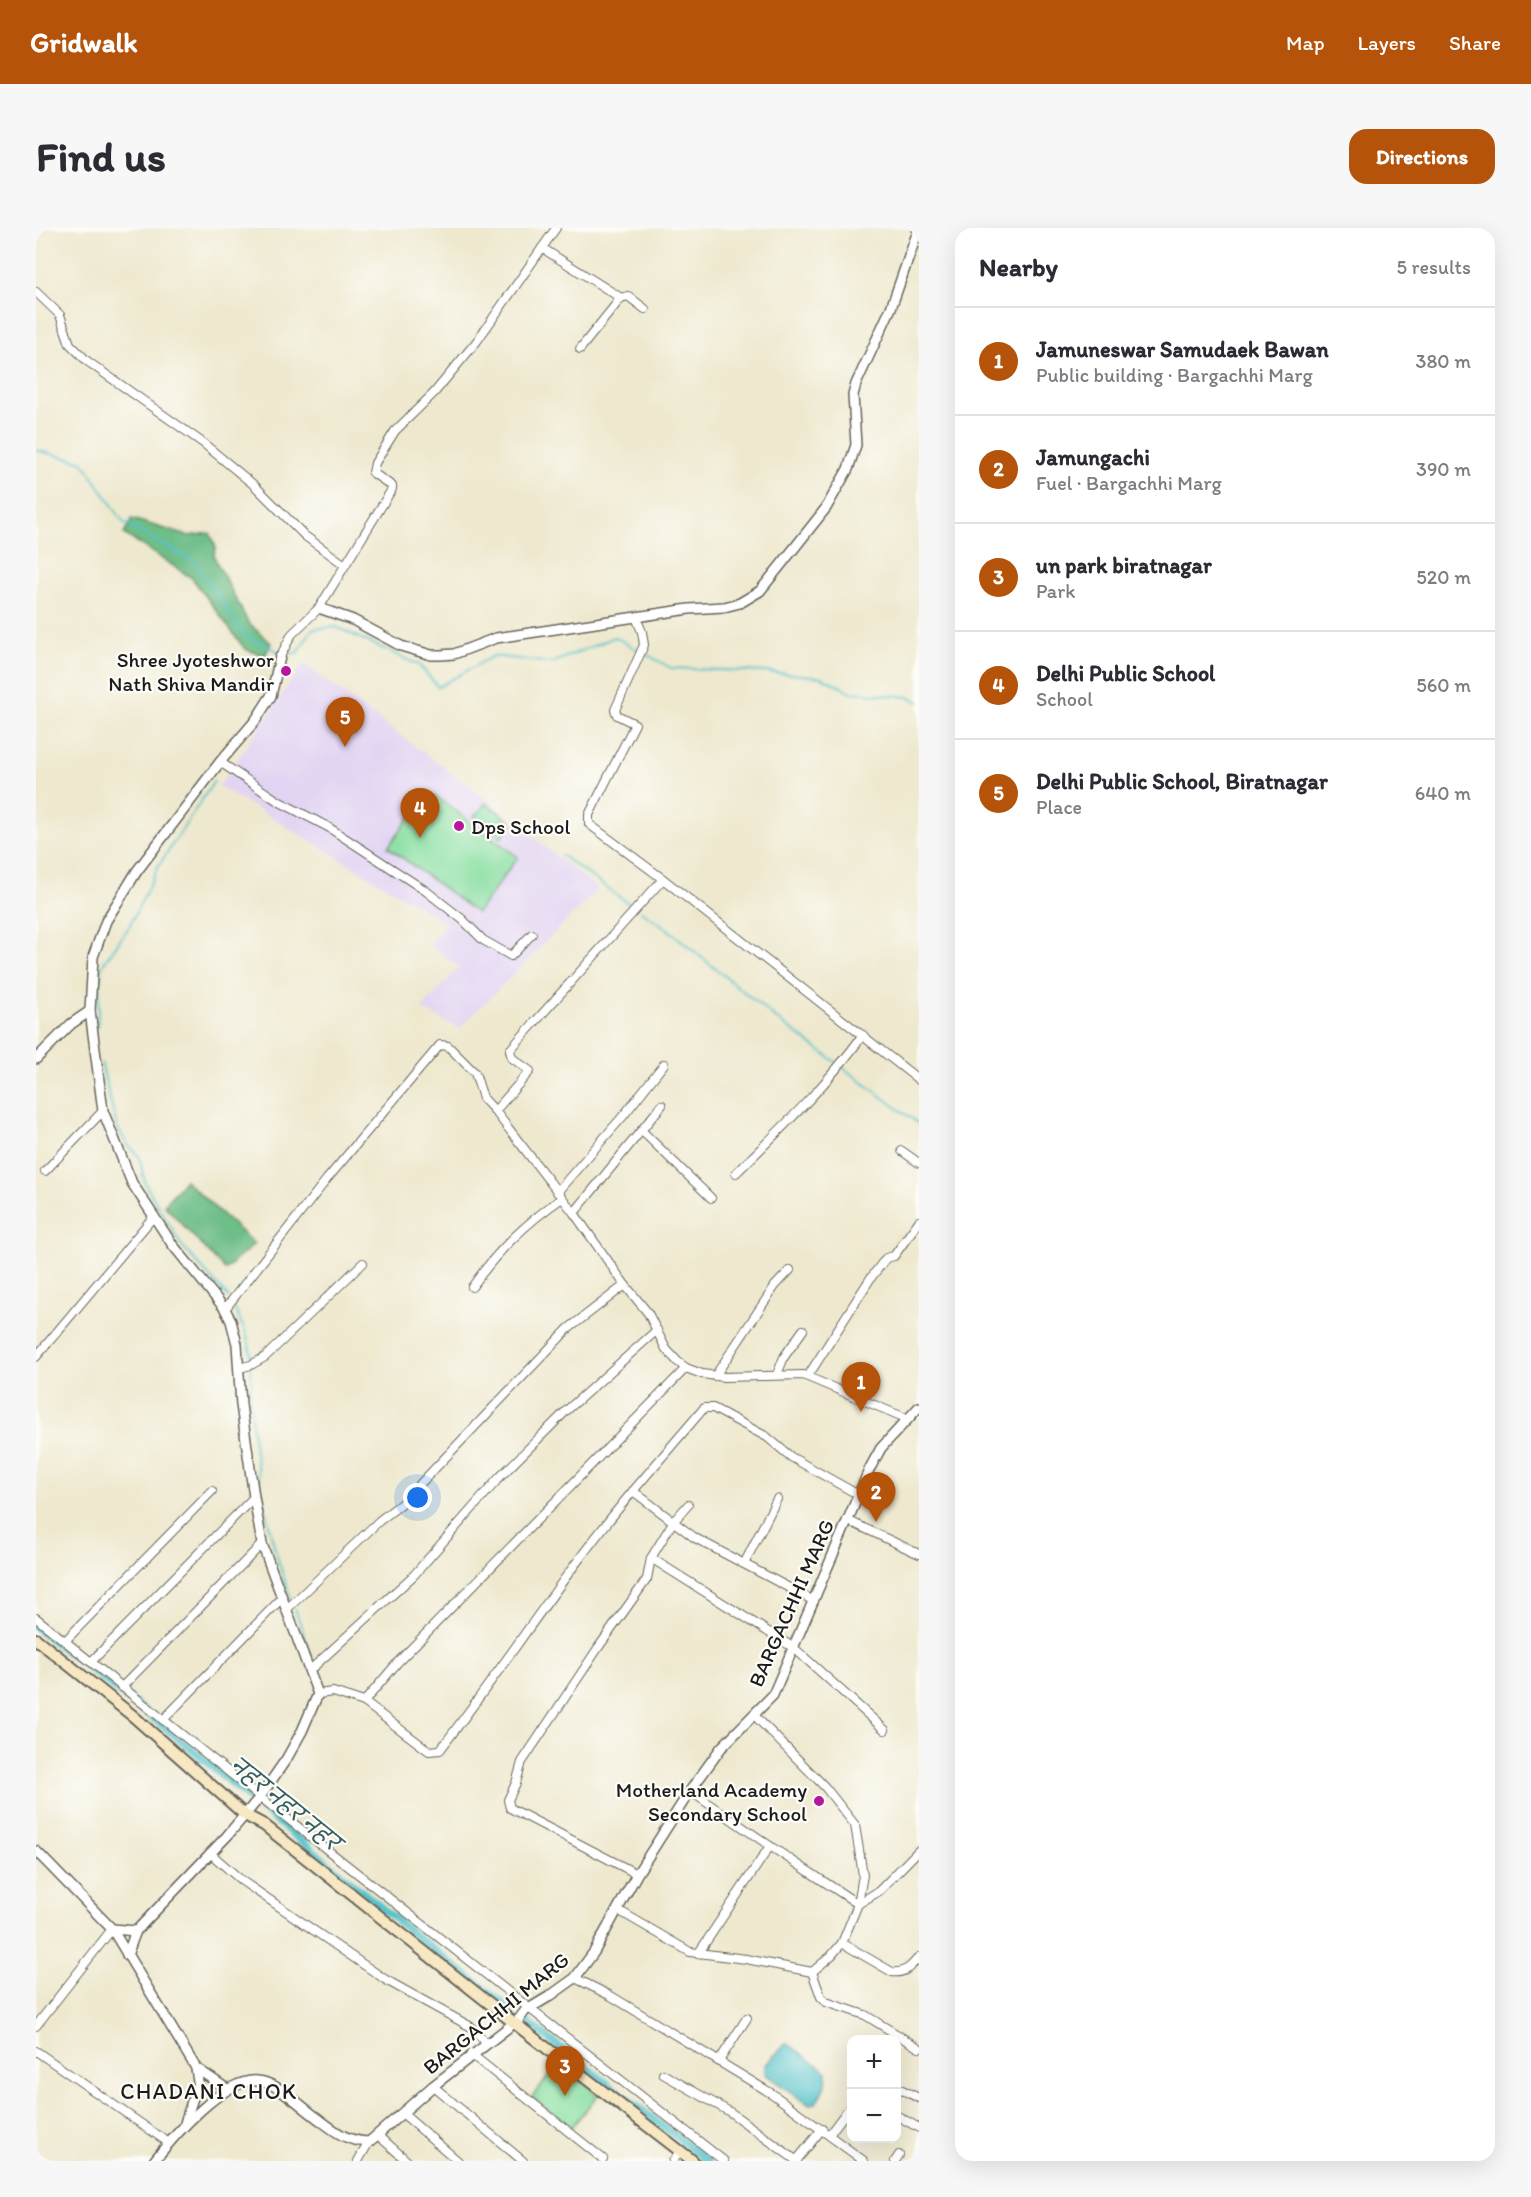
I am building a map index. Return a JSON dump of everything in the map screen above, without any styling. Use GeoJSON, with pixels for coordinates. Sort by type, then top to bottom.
{"type":"FeatureCollection","features":[{"type":"Feature","properties":{"kind":"main road"},"geometry":{"type":"LineString","coordinates":[[36,1639],[264,1825],[522,2015],[693,2161]]}},
{"type":"Feature","properties":{"kind":"street"},"geometry":{"type":"LineString","coordinates":[[127,1955],[136,1931],[259,1798],[302,1731],[318,1694],[262,1544],[241,1405],[237,1344],[231,1321],[225,1309],[172,1244],[132,1183],[103,1111],[90,1011],[93,957],[106,921],[137,871],[220,762],[255,721],[271,696],[282,653],[302,624],[320,608],[392,489],[392,486],[373,472],[375,463],[395,431],[434,393],[477,341],[556,228]]}},
{"type":"Feature","properties":{"kind":"street"},"geometry":{"type":"LineString","coordinates":[[320,608],[353,620],[401,646],[431,655],[453,654],[496,638],[689,609],[724,608],[740,603],[760,591],[826,508],[853,456],[856,445],[853,395],[856,384],[891,308],[919,228]]}},
{"type":"Feature","properties":{"kind":"street"},"geometry":{"type":"LineString","coordinates":[[542,248],[621,298]]}},
{"type":"Feature","properties":{"kind":"street"},"geometry":{"type":"LineString","coordinates":[[36,292],[60,315],[70,344],[87,361],[203,443],[254,485],[305,536],[345,565]]}},
{"type":"Feature","properties":{"kind":"street"},"geometry":{"type":"LineString","coordinates":[[580,349],[621,298],[628,296],[645,309]]}},
{"type":"Feature","properties":{"kind":"street"},"geometry":{"type":"LineString","coordinates":[[636,617],[644,645],[615,708],[617,715],[635,724],[588,820],[589,824],[663,879],[919,1080]]}},
{"type":"Feature","properties":{"kind":"street"},"geometry":{"type":"LineString","coordinates":[[220,762],[278,801],[328,827],[426,891],[462,919],[483,940],[511,956],[532,934]]}},
{"type":"Feature","properties":{"kind":"street"},"geometry":{"type":"LineString","coordinates":[[495,1112],[530,1071],[512,1058],[510,1050],[663,879]]}},
{"type":"Feature","properties":{"kind":"street"},"geometry":{"type":"LineString","coordinates":[[36,1059],[71,1024],[90,1011]]}},
{"type":"Feature","properties":{"kind":"street"},"geometry":{"type":"LineString","coordinates":[[736,1173],[833,1074],[863,1035]]}},
{"type":"Feature","properties":{"kind":"street"},"geometry":{"type":"LineString","coordinates":[[225,1309],[327,1179],[440,1045],[448,1046],[475,1073],[483,1098],[574,1213],[624,1285],[648,1312],[671,1356],[686,1368],[715,1376],[808,1376],[908,1419]]}},
{"type":"Feature","properties":{"kind":"street"},"geometry":{"type":"LineString","coordinates":[[472,1287],[500,1250],[560,1195],[664,1064]]}},
{"type":"Feature","properties":{"kind":"street"},"geometry":{"type":"LineString","coordinates":[[574,1213],[662,1106]]}},
{"type":"Feature","properties":{"kind":"street"},"geometry":{"type":"LineString","coordinates":[[45,1171],[103,1111]]}},
{"type":"Feature","properties":{"kind":"street"},"geometry":{"type":"LineString","coordinates":[[642,1131],[711,1198]]}},
{"type":"Feature","properties":{"kind":"street"},"geometry":{"type":"LineString","coordinates":[[902,1151],[919,1163]]}},
{"type":"Feature","properties":{"kind":"street"},"geometry":{"type":"LineString","coordinates":[[36,1358],[154,1216]]}},
{"type":"Feature","properties":{"kind":"street"},"geometry":{"type":"LineString","coordinates":[[808,1376],[870,1279],[886,1258],[890,1259],[894,1256],[919,1221]]}},
{"type":"Feature","properties":{"kind":"street"},"geometry":{"type":"LineString","coordinates":[[239,1368],[266,1357],[363,1263]]}},
{"type":"Feature","properties":{"kind":"street"},"geometry":{"type":"LineString","coordinates":[[715,1376],[775,1286],[790,1270]]}},
{"type":"Feature","properties":{"kind":"street"},"geometry":{"type":"LineString","coordinates":[[286,1610],[379,1521],[401,1504],[568,1329],[624,1285]]}},
{"type":"Feature","properties":{"kind":"street"},"geometry":{"type":"LineString","coordinates":[[777,1375],[784,1357],[803,1329]]}},
{"type":"Feature","properties":{"kind":"street"},"geometry":{"type":"LineString","coordinates":[[309,1671],[414,1575],[499,1478],[566,1411],[657,1330]]}},
{"type":"Feature","properties":{"kind":"street"},"geometry":{"type":"LineString","coordinates":[[363,1702],[398,1662],[686,1368]]}},
{"type":"Feature","properties":{"kind":"street","name":"BARGACHHI MARG"},"geometry":{"type":"LineString","coordinates":[[369,2142],[379,2136],[402,2113],[471,2054],[575,1978],[594,1952],[637,1874],[690,1791],[721,1748],[773,1695],[857,1494],[881,1448],[919,1407]]}},
{"type":"Feature","properties":{"kind":"street"},"geometry":{"type":"LineString","coordinates":[[318,1694],[333,1692],[363,1702],[429,1751],[440,1750],[583,1554],[704,1408],[713,1408],[767,1437],[791,1457],[857,1494]]}},
{"type":"Feature","properties":{"kind":"street"},"geometry":{"type":"LineString","coordinates":[[65,1641],[212,1491]]}},
{"type":"Feature","properties":{"kind":"street"},"geometry":{"type":"LineString","coordinates":[[633,1491],[695,1538],[814,1601]]}},
{"type":"Feature","properties":{"kind":"street"},"geometry":{"type":"LineString","coordinates":[[91,1662],[254,1497]]}},
{"type":"Feature","properties":{"kind":"street"},"geometry":{"type":"LineString","coordinates":[[744,1564],[777,1500]]}},
{"type":"Feature","properties":{"kind":"street"},"geometry":{"type":"LineString","coordinates":[[637,1874],[510,1808],[507,1803],[522,1762],[647,1579],[651,1558],[673,1522],[688,1504]]}},
{"type":"Feature","properties":{"kind":"street"},"geometry":{"type":"LineString","coordinates":[[847,1520],[919,1554]]}},
{"type":"Feature","properties":{"kind":"street"},"geometry":{"type":"LineString","coordinates":[[122,1686],[262,1544]]}},
{"type":"Feature","properties":{"kind":"street"},"geometry":{"type":"LineString","coordinates":[[651,1558],[794,1648],[885,1730]]}},
{"type":"Feature","properties":{"kind":"street"},"geometry":{"type":"LineString","coordinates":[[163,1720],[282,1598]]}},
{"type":"Feature","properties":{"kind":"street"},"geometry":{"type":"LineString","coordinates":[[36,1618],[522,2015],[724,2161]]}},
{"type":"Feature","properties":{"kind":"street"},"geometry":{"type":"LineString","coordinates":[[754,1716],[825,1787],[855,1825],[863,1875],[858,1904],[842,1943],[812,1972]]}},
{"type":"Feature","properties":{"kind":"street"},"geometry":{"type":"LineString","coordinates":[[690,1791],[858,1904]]}},
{"type":"Feature","properties":{"kind":"street"},"geometry":{"type":"LineString","coordinates":[[698,1954],[770,1846]]}},
{"type":"Feature","properties":{"kind":"street"},"geometry":{"type":"LineString","coordinates":[[36,1851],[112,1929],[196,2068],[198,2082],[184,2125]]}},
{"type":"Feature","properties":{"kind":"street"},"geometry":{"type":"LineString","coordinates":[[858,1904],[879,1891],[919,1851]]}},
{"type":"Feature","properties":{"kind":"street"},"geometry":{"type":"LineString","coordinates":[[210,1853],[242,1881],[386,1980],[473,2028],[486,2043]]}},
{"type":"Feature","properties":{"kind":"street"},"geometry":{"type":"LineString","coordinates":[[618,1910],[680,1947],[698,1954],[746,1959],[812,1972]]}},
{"type":"Feature","properties":{"kind":"street"},"geometry":{"type":"LineString","coordinates":[[112,1929],[136,1931]]}},
{"type":"Feature","properties":{"kind":"street"},"geometry":{"type":"LineString","coordinates":[[36,2026],[112,1929]]}},
{"type":"Feature","properties":{"kind":"street"},"geometry":{"type":"LineString","coordinates":[[842,1943],[892,1972],[899,1973],[907,1970],[919,1957]]}},
{"type":"Feature","properties":{"kind":"street"},"geometry":{"type":"LineString","coordinates":[[812,1972],[823,1999],[836,2006],[865,2015],[892,2035]]}},
{"type":"Feature","properties":{"kind":"street"},"geometry":{"type":"LineString","coordinates":[[575,1978],[610,1996],[774,2095],[864,2161]]}},
{"type":"Feature","properties":{"kind":"street"},"geometry":{"type":"LineString","coordinates":[[719,2061],[747,2018]]}},
{"type":"Feature","properties":{"kind":"street"},"geometry":{"type":"LineString","coordinates":[[901,2040],[919,2048]]}},
{"type":"Feature","properties":{"kind":"street"},"geometry":{"type":"LineString","coordinates":[[36,2051],[168,2143]]}},
{"type":"Feature","properties":{"kind":"street"},"geometry":{"type":"LineString","coordinates":[[471,2054],[603,2159]]}},
{"type":"Feature","properties":{"kind":"street"},"geometry":{"type":"LineString","coordinates":[[196,2068],[227,2089]]}},
{"type":"Feature","properties":{"kind":"street"},"geometry":{"type":"LineString","coordinates":[[663,2074],[730,2112],[796,2161],[822,2130]]}},
{"type":"Feature","properties":{"kind":"street"},"geometry":{"type":"LineString","coordinates":[[154,2161],[184,2125],[227,2089],[247,2081],[259,2080],[274,2085],[339,2134],[353,2142],[369,2142]]}},
{"type":"Feature","properties":{"kind":"street"},"geometry":{"type":"LineString","coordinates":[[433,2086],[523,2161]]}},
{"type":"Feature","properties":{"kind":"street"},"geometry":{"type":"LineString","coordinates":[[901,2089],[919,2098]]}},
{"type":"Feature","properties":{"kind":"street"},"geometry":{"type":"LineString","coordinates":[[829,2135],[847,2111]]}},
{"type":"Feature","properties":{"kind":"street"},"geometry":{"type":"LineString","coordinates":[[402,2113],[458,2161]]}},
{"type":"Feature","properties":{"kind":"street"},"geometry":{"type":"LineString","coordinates":[[901,2117],[919,2128]]}},
{"type":"Feature","properties":{"kind":"street"},"geometry":{"type":"LineString","coordinates":[[379,2136],[407,2161]]}},
{"type":"Feature","properties":{"kind":"street"},"geometry":{"type":"LineString","coordinates":[[358,2161],[369,2142]]}},
{"type":"Feature","properties":{"kind":"street"},"geometry":{"type":"LineString","coordinates":[[673,2161],[680,2151]]}},
{"type":"Feature","properties":{"kind":"shaded area"},"geometry":{"type":"Polygon","coordinates":[[[303,664],[472,788],[598,889],[459,1029],[422,1009],[459,967],[429,945],[446,923],[219,786],[303,664]]]}},
{"type":"Feature","properties":{"kind":"green space"},"geometry":{"type":"Polygon","coordinates":[[[132,519],[188,536],[210,533],[216,548],[214,555],[216,561],[249,624],[271,643],[265,656],[245,649],[192,578],[124,534],[132,519]]]}},
{"type":"Feature","properties":{"kind":"green space"},"geometry":{"type":"Polygon","coordinates":[[[429,791],[518,857],[477,913],[388,847],[429,791]]]}},
{"type":"Feature","properties":{"kind":"green space"},"geometry":{"type":"Polygon","coordinates":[[[486,803],[512,823],[501,838],[474,817],[486,803]]]}},
{"type":"Feature","properties":{"kind":"green space"},"geometry":{"type":"Polygon","coordinates":[[[185,1180],[254,1244],[225,1270],[164,1205],[185,1180]]]}},
{"type":"Feature","properties":{"kind":"green space"},"geometry":{"type":"Polygon","coordinates":[[[559,2063],[598,2095],[570,2129],[532,2097],[559,2063]]]}},
{"type":"Feature","properties":{"kind":"water"},"geometry":{"type":"Polygon","coordinates":[[[787,2043],[827,2072],[826,2084],[816,2103],[808,2104],[765,2074],[765,2065],[787,2043]]]}},
{"type":"Feature","properties":{"kind":"waterway"},"geometry":{"type":"LineString","coordinates":[[36,450],[83,462],[124,523],[195,562],[245,636],[280,652]]}},
{"type":"Feature","properties":{"kind":"waterway"},"geometry":{"type":"LineString","coordinates":[[286,653],[298,653],[312,629],[336,627],[419,665],[438,687],[493,656],[552,663],[615,637],[671,668],[822,677],[851,692],[908,697],[919,702]]}},
{"type":"Feature","properties":{"kind":"waterway"},"geometry":{"type":"LineString","coordinates":[[97,1028],[101,967],[129,927],[159,865],[214,781]]}},
{"type":"Feature","properties":{"kind":"waterway"},"geometry":{"type":"LineString","coordinates":[[561,855],[632,906]]}},
{"type":"Feature","properties":{"kind":"waterway"},"geometry":{"type":"LineString","coordinates":[[641,911],[665,927],[779,1021],[837,1063]]}},
{"type":"Feature","properties":{"kind":"waterway"},"geometry":{"type":"LineString","coordinates":[[101,1063],[117,1127],[127,1144],[139,1156],[145,1183],[153,1198],[182,1246],[229,1298]]}},
{"type":"Feature","properties":{"kind":"waterway"},"geometry":{"type":"LineString","coordinates":[[842,1067],[919,1124]]}},
{"type":"Feature","properties":{"kind":"waterway"},"geometry":{"type":"LineString","coordinates":[[233,1306],[248,1340],[251,1362]]}},
{"type":"Feature","properties":{"kind":"waterway"},"geometry":{"type":"LineString","coordinates":[[251,1368],[250,1400],[263,1501],[275,1551],[291,1599]]}},
{"type":"Feature","properties":{"kind":"waterway"},"geometry":{"type":"LineString","coordinates":[[295,1609],[312,1658]]}},
{"type":"Feature","properties":{"kind":"waterway","name":"नहर नहर नहर"},"geometry":{"type":"LineString","coordinates":[[36,1627],[162,1725],[419,1939],[511,2010]]}},
{"type":"Feature","properties":{"kind":"waterway","name":"नहर नहर नहर"},"geometry":{"type":"LineString","coordinates":[[527,2022],[708,2161]]}},
{"type":"Feature","properties":{"kind":"place","name":"Shree Jyoteshwor Nath Shiva Mandir"},"geometry":{"type":"Point","coordinates":[286,671]}},
{"type":"Feature","properties":{"kind":"place","name":"Delhi Public School, Biratnagar"},"geometry":{"type":"Point","coordinates":[345,747]}},
{"type":"Feature","properties":{"kind":"place","name":"Dps School"},"geometry":{"type":"Point","coordinates":[459,826]}},
{"type":"Feature","properties":{"kind":"place","name":"Delhi Public School"},"geometry":{"type":"Point","coordinates":[420,838]}},
{"type":"Feature","properties":{"kind":"place","name":"Jamuneswar Samudaek Bawan"},"geometry":{"type":"Point","coordinates":[861,1412]}},
{"type":"Feature","properties":{"kind":"place","name":"Jamungachi"},"geometry":{"type":"Point","coordinates":[876,1522]}},
{"type":"Feature","properties":{"kind":"place","name":"Motherland Academy Secondary School"},"geometry":{"type":"Point","coordinates":[819,1801]}},
{"type":"Feature","properties":{"kind":"place","name":"un park biratnagar"},"geometry":{"type":"Point","coordinates":[565,2096]}},
{"type":"Feature","properties":{"kind":"district","name":"CHADANI CHOK"},"geometry":{"type":"Point","coordinates":[209,2091]}}]}
